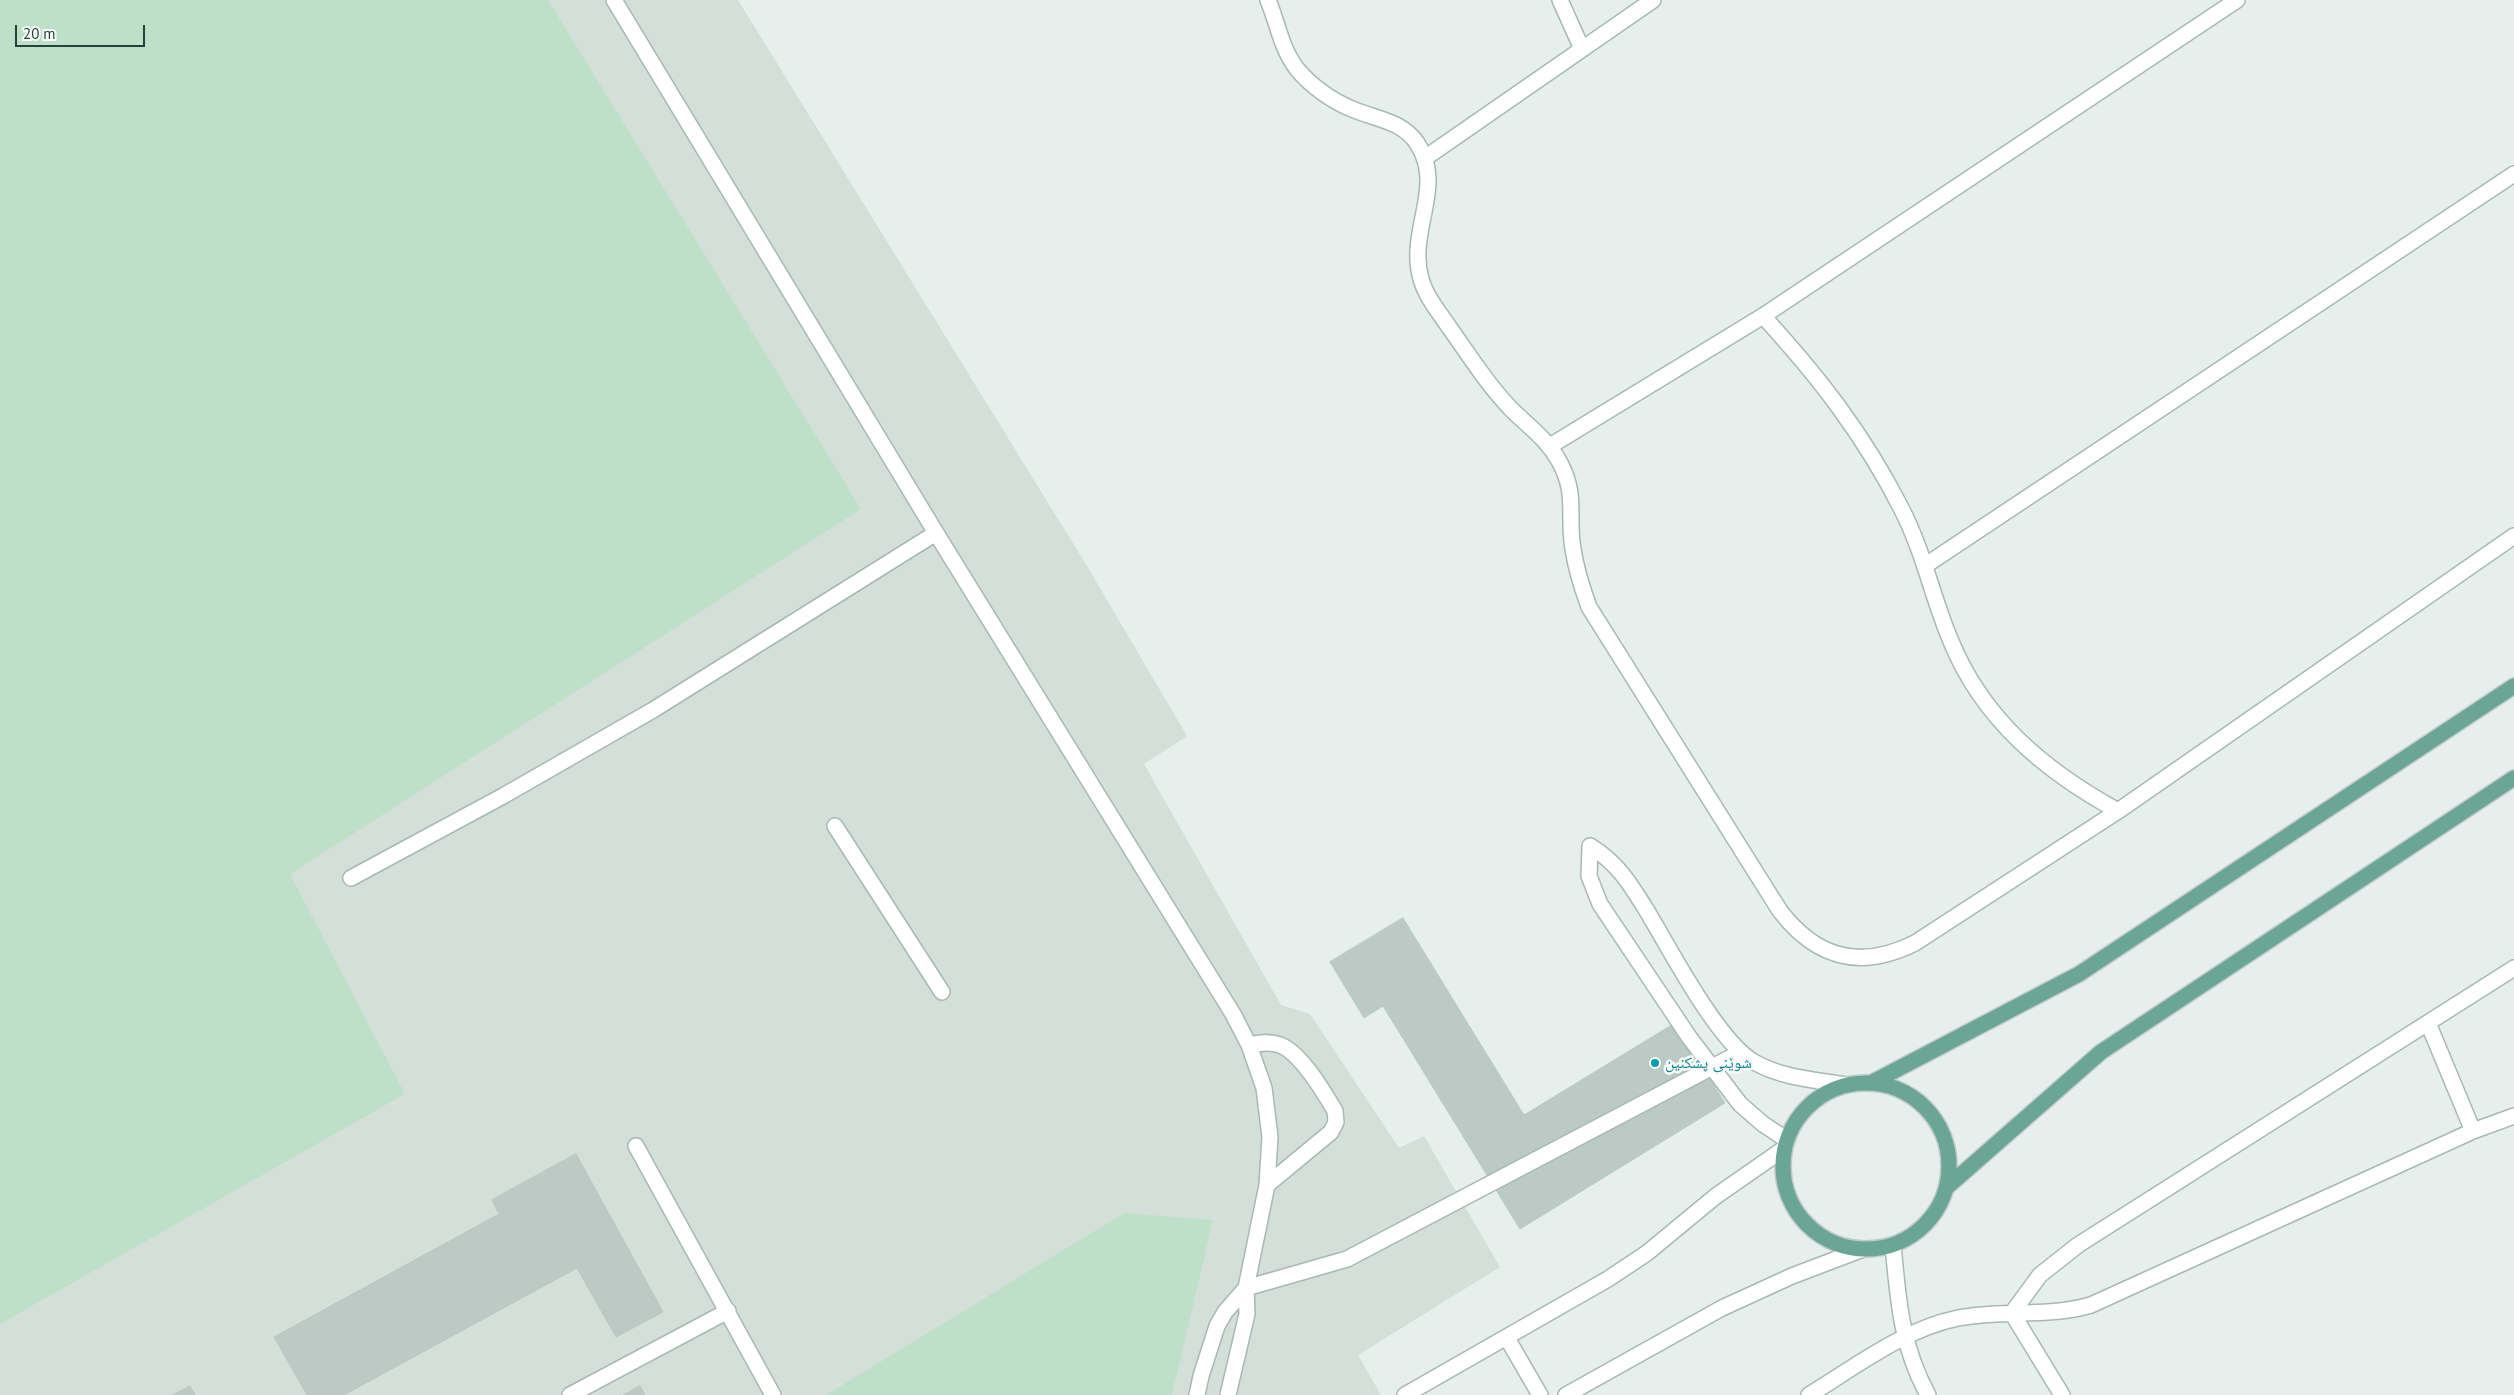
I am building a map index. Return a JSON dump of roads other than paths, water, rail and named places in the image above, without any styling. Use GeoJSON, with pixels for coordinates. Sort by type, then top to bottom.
{"type":"FeatureCollection","features":[{"type":"Feature","properties":{"kind":"main road"},"geometry":{"type":"LineString","coordinates":[[1871,1083],[2079,974],[2514,686]]}},
{"type":"Feature","properties":{"kind":"main road"},"geometry":{"type":"LineString","coordinates":[[1947,1187],[2101,1052],[2514,778]]}},
{"type":"Feature","properties":{"kind":"main road"},"geometry":{"type":"LineString","coordinates":[[1871,1083],[1894,1088],[1916,1099],[1934,1117],[1945,1139],[1950,1163],[1947,1187],[1936,1212],[1917,1232],[1893,1245],[1863,1249],[1843,1245],[1824,1237],[1808,1225],[1795,1208],[1786,1189],[1783,1169],[1786,1144],[1796,1121],[1810,1105],[1826,1093],[1846,1085],[1871,1083]]}},
{"type":"Feature","properties":{"kind":"street"},"geometry":{"type":"LineString","coordinates":[[614,0],[936,533],[1233,1014],[1249,1045],[1264,1088],[1269,1127],[1267,1185],[1246,1288],[1247,1314],[1228,1395]]}},
{"type":"Feature","properties":{"kind":"street"},"geometry":{"type":"LineString","coordinates":[[1268,0],[1282,46],[1297,69],[1308,80],[1332,98],[1352,109],[1396,124],[1417,142],[1425,158],[1428,175],[1428,192],[1416,247],[1417,264],[1422,282],[1430,298],[1479,371],[1509,407],[1550,446],[1568,481],[1573,504],[1572,548],[1578,578],[1589,607],[1780,911],[1805,939],[1821,949],[1845,956],[1869,959],[1893,954],[1915,943],[2118,811],[2514,536]]}},
{"type":"Feature","properties":{"kind":"street"},"geometry":{"type":"LineString","coordinates":[[1560,0],[1582,50]]}},
{"type":"Feature","properties":{"kind":"street"},"geometry":{"type":"LineString","coordinates":[[1425,158],[1653,0]]}},
{"type":"Feature","properties":{"kind":"street"},"geometry":{"type":"LineString","coordinates":[[1550,446],[1763,316],[2237,0]]}},
{"type":"Feature","properties":{"kind":"street"},"geometry":{"type":"LineString","coordinates":[[1926,565],[2514,174]]}},
{"type":"Feature","properties":{"kind":"street"},"geometry":{"type":"LineString","coordinates":[[1763,316],[1804,360],[1841,407],[1874,457],[1898,501],[1926,565],[1936,604],[1951,642],[1969,678],[1992,711],[2019,742],[2049,768],[2082,792],[2118,811]]}},
{"type":"Feature","properties":{"kind":"street"},"geometry":{"type":"LineString","coordinates":[[350,878],[503,796],[653,710],[936,533]]}},
{"type":"Feature","properties":{"kind":"street"},"geometry":{"type":"LineString","coordinates":[[835,826],[942,992]]}},
{"type":"Feature","properties":{"kind":"street"},"geometry":{"type":"LineString","coordinates":[[1405,1395],[1608,1279],[1647,1253],[1716,1196],[1786,1144],[1740,1104],[1711,1067],[1600,904],[1588,876],[1590,846],[1603,854],[1625,875],[1714,1021],[1739,1052],[1772,1071],[1846,1085]]}},
{"type":"Feature","properties":{"kind":"street"},"geometry":{"type":"LineString","coordinates":[[2012,1313],[2040,1275],[2078,1244],[2514,968]]}},
{"type":"Feature","properties":{"kind":"street"},"geometry":{"type":"LineString","coordinates":[[2428,1022],[2473,1131]]}},
{"type":"Feature","properties":{"kind":"street"},"geometry":{"type":"LineString","coordinates":[[1249,1045],[1266,1042],[1279,1044],[1292,1051],[1335,1111],[1336,1122],[1331,1132],[1267,1185]]}},
{"type":"Feature","properties":{"kind":"street"},"geometry":{"type":"LineString","coordinates":[[1197,1395],[1217,1326],[1224,1312],[1246,1288],[1348,1259],[1739,1052]]}},
{"type":"Feature","properties":{"kind":"street"},"geometry":{"type":"LineString","coordinates":[[1809,1395],[1904,1338],[1957,1318],[2012,1313],[2052,1314],[2091,1305],[2473,1131],[2514,1116]]}},
{"type":"Feature","properties":{"kind":"street"},"geometry":{"type":"LineString","coordinates":[[636,1146],[774,1395]]}},
{"type":"Feature","properties":{"kind":"street"},"geometry":{"type":"LineString","coordinates":[[1893,1245],[1904,1338],[1919,1380],[1928,1395]]}},
{"type":"Feature","properties":{"kind":"street"},"geometry":{"type":"LineString","coordinates":[[1566,1395],[1722,1308],[1792,1276],[1863,1249]]}},
{"type":"Feature","properties":{"kind":"street"},"geometry":{"type":"LineString","coordinates":[[570,1395],[728,1311]]}},
{"type":"Feature","properties":{"kind":"street"},"geometry":{"type":"LineString","coordinates":[[2012,1313],[2062,1395]]}},
{"type":"Feature","properties":{"kind":"street"},"geometry":{"type":"LineString","coordinates":[[1506,1338],[1540,1395]]}},
{"type":"Feature","properties":{"kind":"place","name":"شوێنی پشکنین"},"geometry":{"type":"Point","coordinates":[1655,1063]}}]}
